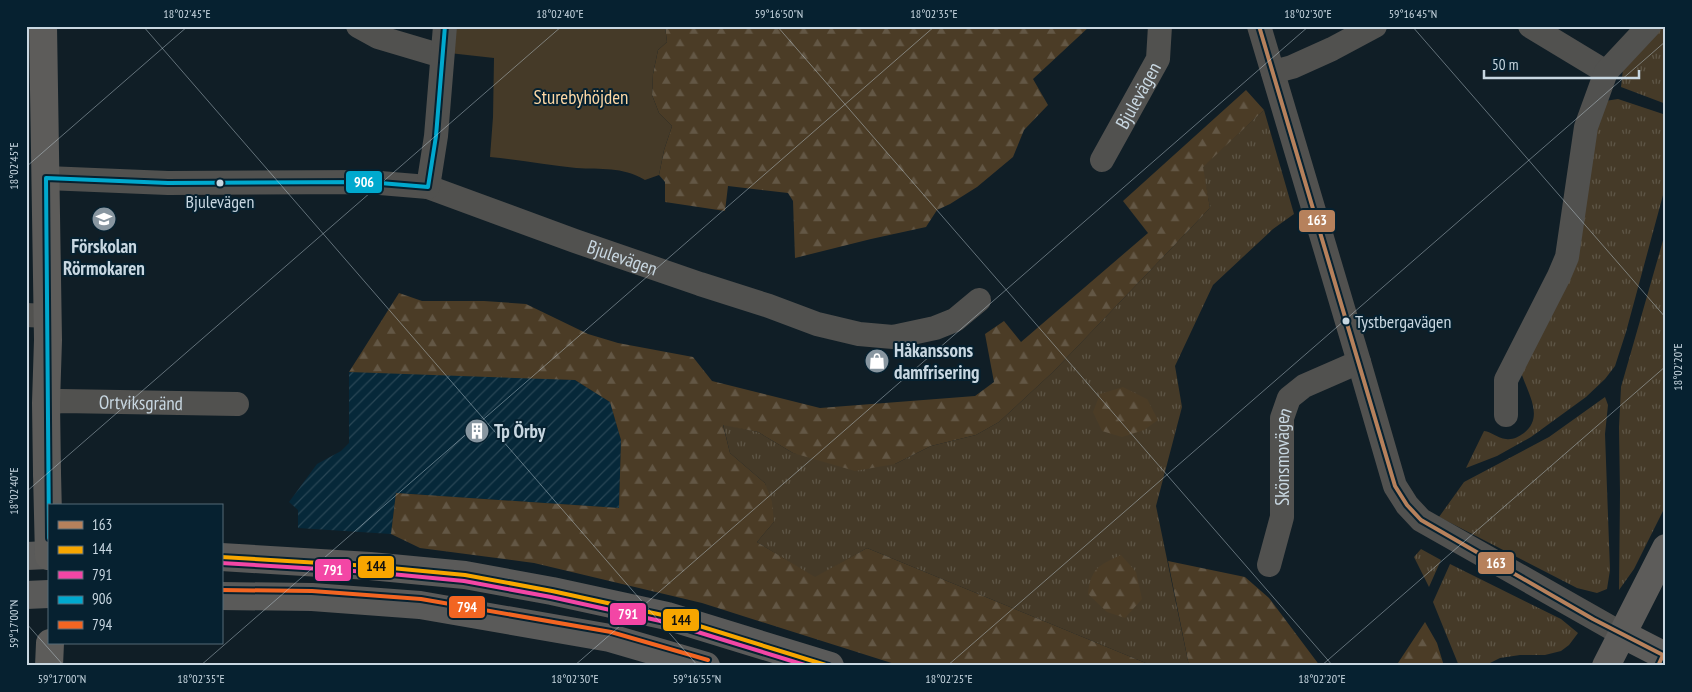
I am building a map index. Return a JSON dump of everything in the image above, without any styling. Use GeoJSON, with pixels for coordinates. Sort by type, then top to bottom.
{"type":"FeatureCollection","features":[{"type":"Feature","properties":{"kind":"main road"},"geometry":{"type":"LineString","coordinates":[[26,556],[48,556]]}},
{"type":"Feature","properties":{"kind":"main road"},"geometry":{"type":"LineString","coordinates":[[222,557],[370,566],[465,575],[552,591],[666,616],[830,666]]}},
{"type":"Feature","properties":{"kind":"main road"},"geometry":{"type":"LineString","coordinates":[[26,594],[48,594]]}},
{"type":"Feature","properties":{"kind":"main road"},"geometry":{"type":"LineString","coordinates":[[222,596],[312,597],[420,605],[610,638],[706,666]]}},
{"type":"Feature","properties":{"kind":"street"},"geometry":{"type":"LineString","coordinates":[[42,26],[46,178],[37,315],[46,402],[48,515]]}},
{"type":"Feature","properties":{"kind":"street"},"geometry":{"type":"LineString","coordinates":[[358,26],[378,37],[442,56]]}},
{"type":"Feature","properties":{"kind":"street"},"geometry":{"type":"LineString","coordinates":[[428,187],[436,136],[446,26]]}},
{"type":"Feature","properties":{"kind":"street","name":"Bjulevägen"},"geometry":{"type":"LineString","coordinates":[[1102,160],[1158,59],[1160,26]]}},
{"type":"Feature","properties":{"kind":"street"},"geometry":{"type":"LineString","coordinates":[[1259,26],[1394,486],[1407,506],[1421,520],[1662,657]]}},
{"type":"Feature","properties":{"kind":"street"},"geometry":{"type":"LineString","coordinates":[[1273,72],[1292,67],[1332,49],[1375,26]]}},
{"type":"Feature","properties":{"kind":"street"},"geometry":{"type":"LineString","coordinates":[[1530,26],[1606,72]]}},
{"type":"Feature","properties":{"kind":"street"},"geometry":{"type":"LineString","coordinates":[[1506,415],[1506,380],[1567,257],[1586,127],[1606,72],[1649,26]]}},
{"type":"Feature","properties":{"kind":"street","name":"Bjulevägen"},"geometry":{"type":"LineString","coordinates":[[46,178],[168,183],[368,182],[428,187],[575,241],[817,324],[860,334],[893,337],[935,328],[955,320],[979,300]]}},
{"type":"Feature","properties":{"kind":"street","name":"Skönsmovägen"},"geometry":{"type":"LineString","coordinates":[[1269,565],[1282,517],[1282,418],[1289,398],[1304,386],[1359,362]]}},
{"type":"Feature","properties":{"kind":"street","name":"Ortviksgränd"},"geometry":{"type":"LineString","coordinates":[[46,402],[237,404]]}},
{"type":"Feature","properties":{"kind":"street"},"geometry":{"type":"LineString","coordinates":[[1606,666],[1666,548]]}},
{"type":"Feature","properties":{"kind":"shaded area"},"geometry":{"type":"Polygon","coordinates":[[[349,372],[437,372],[575,380],[610,402],[621,440],[619,508],[396,493],[391,534],[298,528],[298,510],[289,502],[317,464],[341,451],[349,443],[349,372]]]}},
{"type":"Feature","properties":{"kind":"green space","name":"Sturebyhöjden"},"geometry":{"type":"Polygon","coordinates":[[[455,26],[665,26],[667,42],[658,50],[653,74],[652,95],[659,113],[672,126],[664,150],[659,175],[645,180],[628,172],[576,168],[490,157],[494,58],[449,53],[455,26]]]}},
{"type":"Feature","properties":{"kind":"green space"},"geometry":{"type":"Polygon","coordinates":[[[665,26],[1090,26],[1033,79],[1048,105],[1024,130],[1013,157],[977,187],[937,210],[926,227],[795,258],[793,201],[788,193],[728,186],[725,211],[665,202],[665,182],[659,175],[664,150],[672,126],[659,113],[652,95],[653,74],[658,50],[667,42],[665,26]]]}},
{"type":"Feature","properties":{"kind":"green space"},"geometry":{"type":"Polygon","coordinates":[[[1660,26],[1666,26],[1666,104],[1621,87],[1623,69],[1660,26]]]}},
{"type":"Feature","properties":{"kind":"green space"},"geometry":{"type":"Polygon","coordinates":[[[1246,90],[1264,110],[1203,167],[1210,208],[1054,371],[999,422],[976,435],[931,446],[895,464],[855,471],[793,453],[758,432],[723,425],[730,453],[765,483],[772,502],[774,522],[757,542],[815,577],[867,548],[1153,666],[901,666],[702,603],[534,563],[420,548],[391,534],[396,493],[619,508],[621,440],[610,402],[575,380],[349,372],[399,293],[422,301],[484,301],[526,304],[588,334],[618,343],[693,357],[712,381],[820,408],[975,396],[994,382],[985,334],[1004,321],[1021,342],[1148,233],[1123,201],[1246,90]]]}},
{"type":"Feature","properties":{"kind":"green space"},"geometry":{"type":"Polygon","coordinates":[[[1618,99],[1666,115],[1666,184],[1615,366],[1605,379],[1586,397],[1531,437],[1497,456],[1466,468],[1484,431],[1503,438],[1513,439],[1524,433],[1530,427],[1533,420],[1533,404],[1521,372],[1605,101],[1618,99]]]}},
{"type":"Feature","properties":{"kind":"green space"},"geometry":{"type":"Polygon","coordinates":[[[1264,110],[1294,214],[1273,229],[1213,285],[1175,366],[1182,407],[1156,506],[1189,666],[1153,666],[867,548],[815,578],[757,542],[774,522],[765,483],[730,453],[723,424],[758,432],[793,453],[895,464],[931,446],[976,435],[999,422],[1054,371],[1210,208],[1202,167],[1264,110]]]}},
{"type":"Feature","properties":{"kind":"green space"},"geometry":{"type":"Polygon","coordinates":[[[1666,230],[1666,505],[1634,569],[1619,590],[1619,427],[1621,387],[1666,230]]]}},
{"type":"Feature","properties":{"kind":"green space"},"geometry":{"type":"Polygon","coordinates":[[[1123,387],[1147,399],[1158,420],[1144,430],[1122,437],[1102,431],[1093,412],[1100,394],[1123,387]]]}},
{"type":"Feature","properties":{"kind":"green space"},"geometry":{"type":"Polygon","coordinates":[[[1605,397],[1608,405],[1605,434],[1610,570],[1607,589],[1597,593],[1577,588],[1439,517],[1464,482],[1549,437],[1605,397]]]}},
{"type":"Feature","properties":{"kind":"green space"},"geometry":{"type":"Polygon","coordinates":[[[1421,549],[1441,560],[1429,587],[1414,557],[1421,549]]]}},
{"type":"Feature","properties":{"kind":"green space"},"geometry":{"type":"Polygon","coordinates":[[[1121,555],[1136,572],[1142,599],[1125,618],[1107,612],[1088,594],[1091,578],[1097,568],[1121,555]]]}},
{"type":"Feature","properties":{"kind":"green space"},"geometry":{"type":"Polygon","coordinates":[[[1168,561],[1245,577],[1269,598],[1320,666],[1189,666],[1168,561]]]}},
{"type":"Feature","properties":{"kind":"green space"},"geometry":{"type":"Polygon","coordinates":[[[1450,564],[1561,619],[1578,633],[1569,645],[1561,651],[1545,655],[1520,655],[1500,658],[1484,666],[1459,666],[1433,602],[1450,564]]]}},
{"type":"Feature","properties":{"kind":"green space"},"geometry":{"type":"Polygon","coordinates":[[[1425,622],[1437,643],[1444,666],[1396,666],[1425,622]]]}},
{"type":"Feature","properties":{"kind":"transit line","name":"906"},"geometry":{"type":"LineString","coordinates":[[49,504],[46,178],[168,183],[368,182],[428,187],[436,136],[445,26]]}},
{"type":"Feature","properties":{"kind":"transit line","name":"163"},"geometry":{"type":"LineString","coordinates":[[1259,26],[1395,486],[1407,505],[1421,520],[1593,619],[1663,655],[1658,666]]}},
{"type":"Feature","properties":{"kind":"transit line","name":"144"},"geometry":{"type":"LineString","coordinates":[[222,557],[370,566],[465,575],[552,591],[667,616],[829,666]]}},
{"type":"Feature","properties":{"kind":"transit line","name":"791"},"geometry":{"type":"LineString","coordinates":[[222,563],[370,572],[464,581],[551,597],[665,622],[808,666]]}},
{"type":"Feature","properties":{"kind":"transit line","name":"794"},"geometry":{"type":"LineString","coordinates":[[222,590],[312,591],[421,599],[611,632],[708,660]]}},
{"type":"Feature","properties":{"kind":"place","name":"Bjulevägen"},"geometry":{"type":"Point","coordinates":[220,183]}},
{"type":"Feature","properties":{"kind":"place","name":"Förskolan Rörmokaren"},"geometry":{"type":"Point","coordinates":[104,219]}},
{"type":"Feature","properties":{"kind":"place","name":"Tystbergavägen"},"geometry":{"type":"Point","coordinates":[1346,321]}},
{"type":"Feature","properties":{"kind":"place","name":"Håkanssons damfrisering"},"geometry":{"type":"Point","coordinates":[877,361]}},
{"type":"Feature","properties":{"kind":"place","name":"Tp Örby"},"geometry":{"type":"Point","coordinates":[477,431]}}]}
